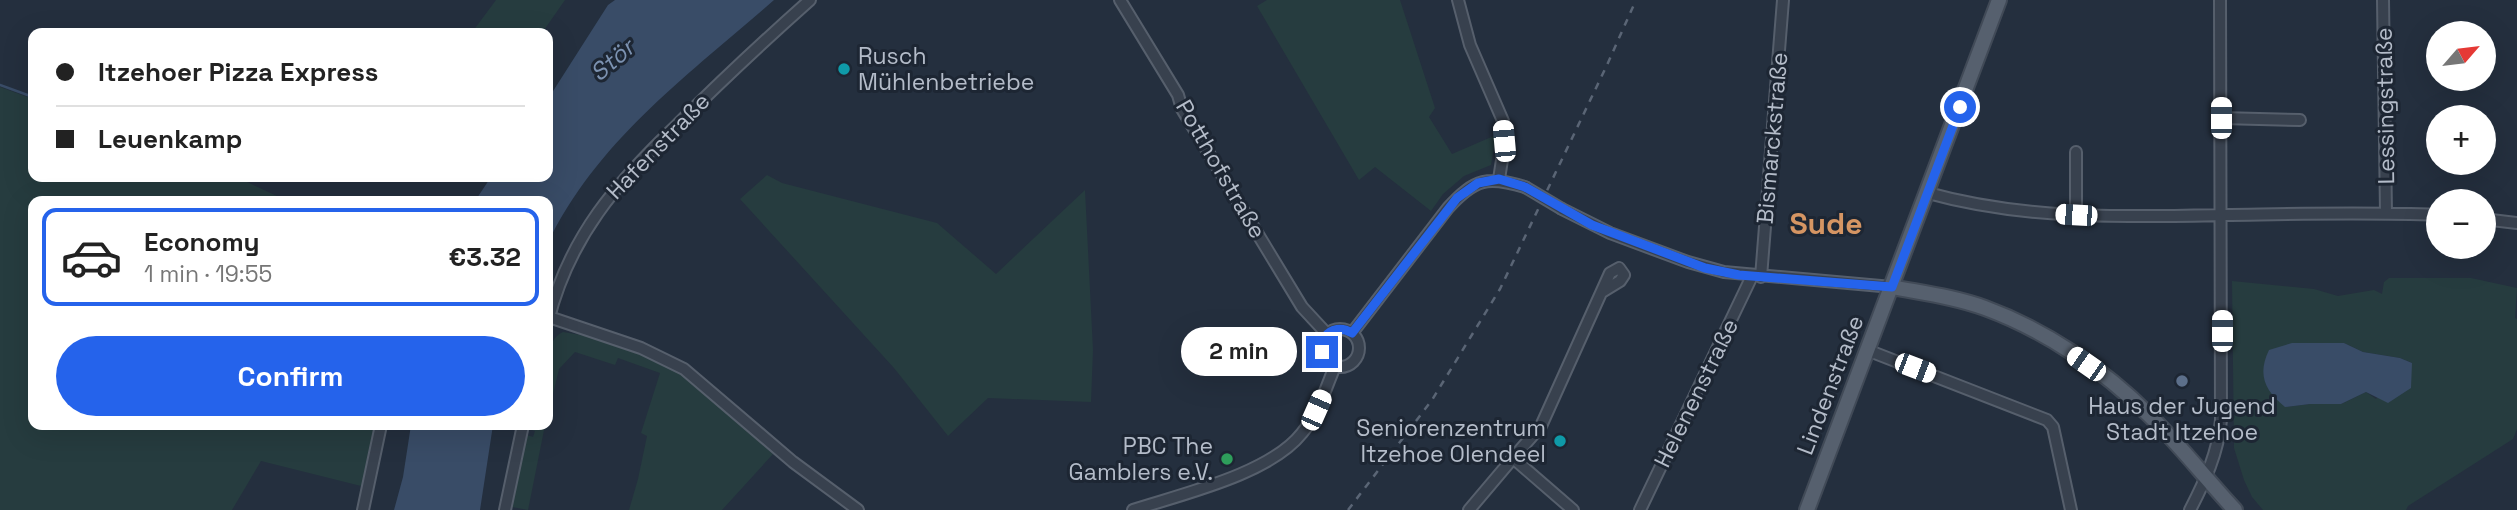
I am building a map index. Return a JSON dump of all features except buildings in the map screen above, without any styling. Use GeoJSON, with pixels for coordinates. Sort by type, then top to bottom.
{"type":"FeatureCollection","features":[{"type":"Feature","properties":{"kind":"main road","name":"Lindenstraße"},"geometry":{"type":"LineString","coordinates":[[1807,510],[1999,0]]}},
{"type":"Feature","properties":{"kind":"main road"},"geometry":{"type":"LineString","coordinates":[[1892,287],[1986,308],[2069,352],[2137,403],[2235,510]]}},
{"type":"Feature","properties":{"kind":"street","name":"Hafenstraße"},"geometry":{"type":"LineString","coordinates":[[553,305],[581,238],[616,187],[716,85],[810,0]]}},
{"type":"Feature","properties":{"kind":"street","name":"Potthofstraße"},"geometry":{"type":"LineString","coordinates":[[1120,0],[1303,307],[1327,334]]}},
{"type":"Feature","properties":{"kind":"street"},"geometry":{"type":"LineString","coordinates":[[1458,0],[1470,45],[1503,121],[1504,141],[1499,179]]}},
{"type":"Feature","properties":{"kind":"street","name":"Bismarckstraße"},"geometry":{"type":"LineString","coordinates":[[1756,276],[1783,0]]}},
{"type":"Feature","properties":{"kind":"street"},"geometry":{"type":"LineString","coordinates":[[2190,510],[2206,477],[2218,442],[2220,424],[2220,0]]}},
{"type":"Feature","properties":{"kind":"street","name":"Lessingstraße"},"geometry":{"type":"LineString","coordinates":[[2383,0],[2386,213]]}},
{"type":"Feature","properties":{"kind":"street"},"geometry":{"type":"LineString","coordinates":[[2221,118],[2300,120]]}},
{"type":"Feature","properties":{"kind":"street"},"geometry":{"type":"LineString","coordinates":[[2076,152],[2076,215]]}},
{"type":"Feature","properties":{"kind":"street"},"geometry":{"type":"LineString","coordinates":[[1352,333],[1457,198],[1478,183],[1499,179],[1525,187],[1611,233],[1688,262],[1724,272],[1892,287]]}},
{"type":"Feature","properties":{"kind":"street"},"geometry":{"type":"LineString","coordinates":[[1928,192],[1984,207],[2076,215],[2426,215]]}},
{"type":"Feature","properties":{"kind":"street"},"geometry":{"type":"LineString","coordinates":[[2496,221],[2517,223]]}},
{"type":"Feature","properties":{"kind":"street","name":"Helenenstraße"},"geometry":{"type":"LineString","coordinates":[[1640,510],[1756,276]]}},
{"type":"Feature","properties":{"kind":"street"},"geometry":{"type":"LineString","coordinates":[[1469,510],[1541,426],[1602,292]]}},
{"type":"Feature","properties":{"kind":"street"},"geometry":{"type":"LineString","coordinates":[[553,321],[649,351],[684,369],[793,462],[858,510]]}},
{"type":"Feature","properties":{"kind":"street"},"geometry":{"type":"LineString","coordinates":[[1339,329],[1352,333],[1359,342],[1356,359],[1346,365],[1335,366],[1327,361],[1322,352],[1322,343],[1327,334],[1339,329]]}},
{"type":"Feature","properties":{"kind":"street"},"geometry":{"type":"LineString","coordinates":[[1867,350],[2047,420],[2053,427],[2071,510]]}},
{"type":"Feature","properties":{"kind":"street"},"geometry":{"type":"LineString","coordinates":[[1133,510],[1236,476],[1273,459],[1305,430],[1335,366]]}},
{"type":"Feature","properties":{"kind":"street"},"geometry":{"type":"LineString","coordinates":[[363,510],[380,430]]}},
{"type":"Feature","properties":{"kind":"street"},"geometry":{"type":"LineString","coordinates":[[505,510],[522,430]]}},
{"type":"Feature","properties":{"kind":"street"},"geometry":{"type":"LineString","coordinates":[[1513,458],[1573,510]]}},
{"type":"Feature","properties":{"kind":"green space"},"geometry":{"type":"Polygon","coordinates":[[[496,0],[565,0],[545,28],[475,28],[496,0]]]}},
{"type":"Feature","properties":{"kind":"green space"},"geometry":{"type":"Polygon","coordinates":[[[1267,0],[1400,0],[1435,108],[1429,117],[1452,154],[1496,135],[1491,165],[1464,176],[1443,194],[1431,211],[1375,167],[1359,180],[1257,6],[1267,0]]]}},
{"type":"Feature","properties":{"kind":"green space"},"geometry":{"type":"Polygon","coordinates":[[[0,87],[28,97],[28,182],[247,182],[277,196],[28,196],[28,430],[377,430],[365,487],[261,461],[232,510],[0,510],[0,87]]]}},
{"type":"Feature","properties":{"kind":"green space"},"geometry":{"type":"Polygon","coordinates":[[[767,175],[782,183],[937,223],[996,274],[1085,190],[1093,350],[1091,402],[988,398],[948,436],[894,368],[740,199],[767,175]]]}},
{"type":"Feature","properties":{"kind":"green space"},"geometry":{"type":"Polygon","coordinates":[[[2389,278],[2471,278],[2517,288],[2517,429],[2513,439],[2408,506],[2406,510],[2263,510],[2252,497],[2244,480],[2234,448],[2232,281],[2314,289],[2338,296],[2374,290],[2382,294],[2384,282],[2389,278]],[[2292,343],[2286,407],[2341,404],[2366,392],[2376,399],[2412,363],[2400,358],[2363,352],[2344,343],[2292,343]]]}},
{"type":"Feature","properties":{"kind":"green space"},"geometry":{"type":"Polygon","coordinates":[[[563,332],[593,338],[623,346],[666,365],[704,391],[773,454],[722,510],[629,510],[647,436],[641,433],[660,373],[618,358],[615,365],[575,352],[559,369],[553,394],[553,342],[563,332]]]}},
{"type":"Feature","properties":{"kind":"green space"},"geometry":{"type":"Polygon","coordinates":[[[532,430],[544,430],[528,510],[512,507],[527,435],[533,437],[535,431],[532,430]]]}},
{"type":"Feature","properties":{"kind":"water","name":"Stör"},"geometry":{"type":"Polygon","coordinates":[[[615,0],[774,0],[648,110],[619,140],[568,206],[553,234],[553,196],[478,196],[488,182],[553,182],[553,91],[608,5],[615,0]]]}},
{"type":"Feature","properties":{"kind":"water"},"geometry":{"type":"Polygon","coordinates":[[[2292,343],[2344,343],[2363,352],[2400,358],[2412,363],[2411,388],[2388,403],[2366,392],[2341,404],[2285,407],[2268,389],[2264,367],[2269,350],[2292,343]]]}},
{"type":"Feature","properties":{"kind":"water"},"geometry":{"type":"Polygon","coordinates":[[[410,430],[492,430],[480,510],[394,510],[403,477],[410,430]]]}},
{"type":"Feature","properties":{"kind":"waterway"},"geometry":{"type":"LineString","coordinates":[[0,85],[28,95]]}},
{"type":"Feature","properties":{"kind":"railway"},"geometry":{"type":"LineString","coordinates":[[1348,510],[1432,400],[1500,289],[1636,0]]}},
{"type":"Feature","properties":{"kind":"place","name":"Rusch Mühlenbetriebe"},"geometry":{"type":"Point","coordinates":[844,69]}},
{"type":"Feature","properties":{"kind":"place","name":"Haus der Jugend Stadt Itzehoe"},"geometry":{"type":"Point","coordinates":[2182,381]}},
{"type":"Feature","properties":{"kind":"place","name":"Seniorenzentrum Itzehoe Olendeel"},"geometry":{"type":"Point","coordinates":[1560,441]}},
{"type":"Feature","properties":{"kind":"place","name":"PBC The Gamblers e.V."},"geometry":{"type":"Point","coordinates":[1227,459]}},
{"type":"Feature","properties":{"kind":"district","name":"Sude"},"geometry":{"type":"Point","coordinates":[1826,223]}},
{"type":"Feature","properties":{"kind":"route"},"geometry":{"type":"LineString","coordinates":[[1322,352],[1322,343],[1327,334],[1339,329],[1352,333],[1369,314],[1457,198],[1488,180],[1499,179],[1525,187],[1592,225],[1705,268],[1739,275],[1892,287],[1960,107]]}}]}
